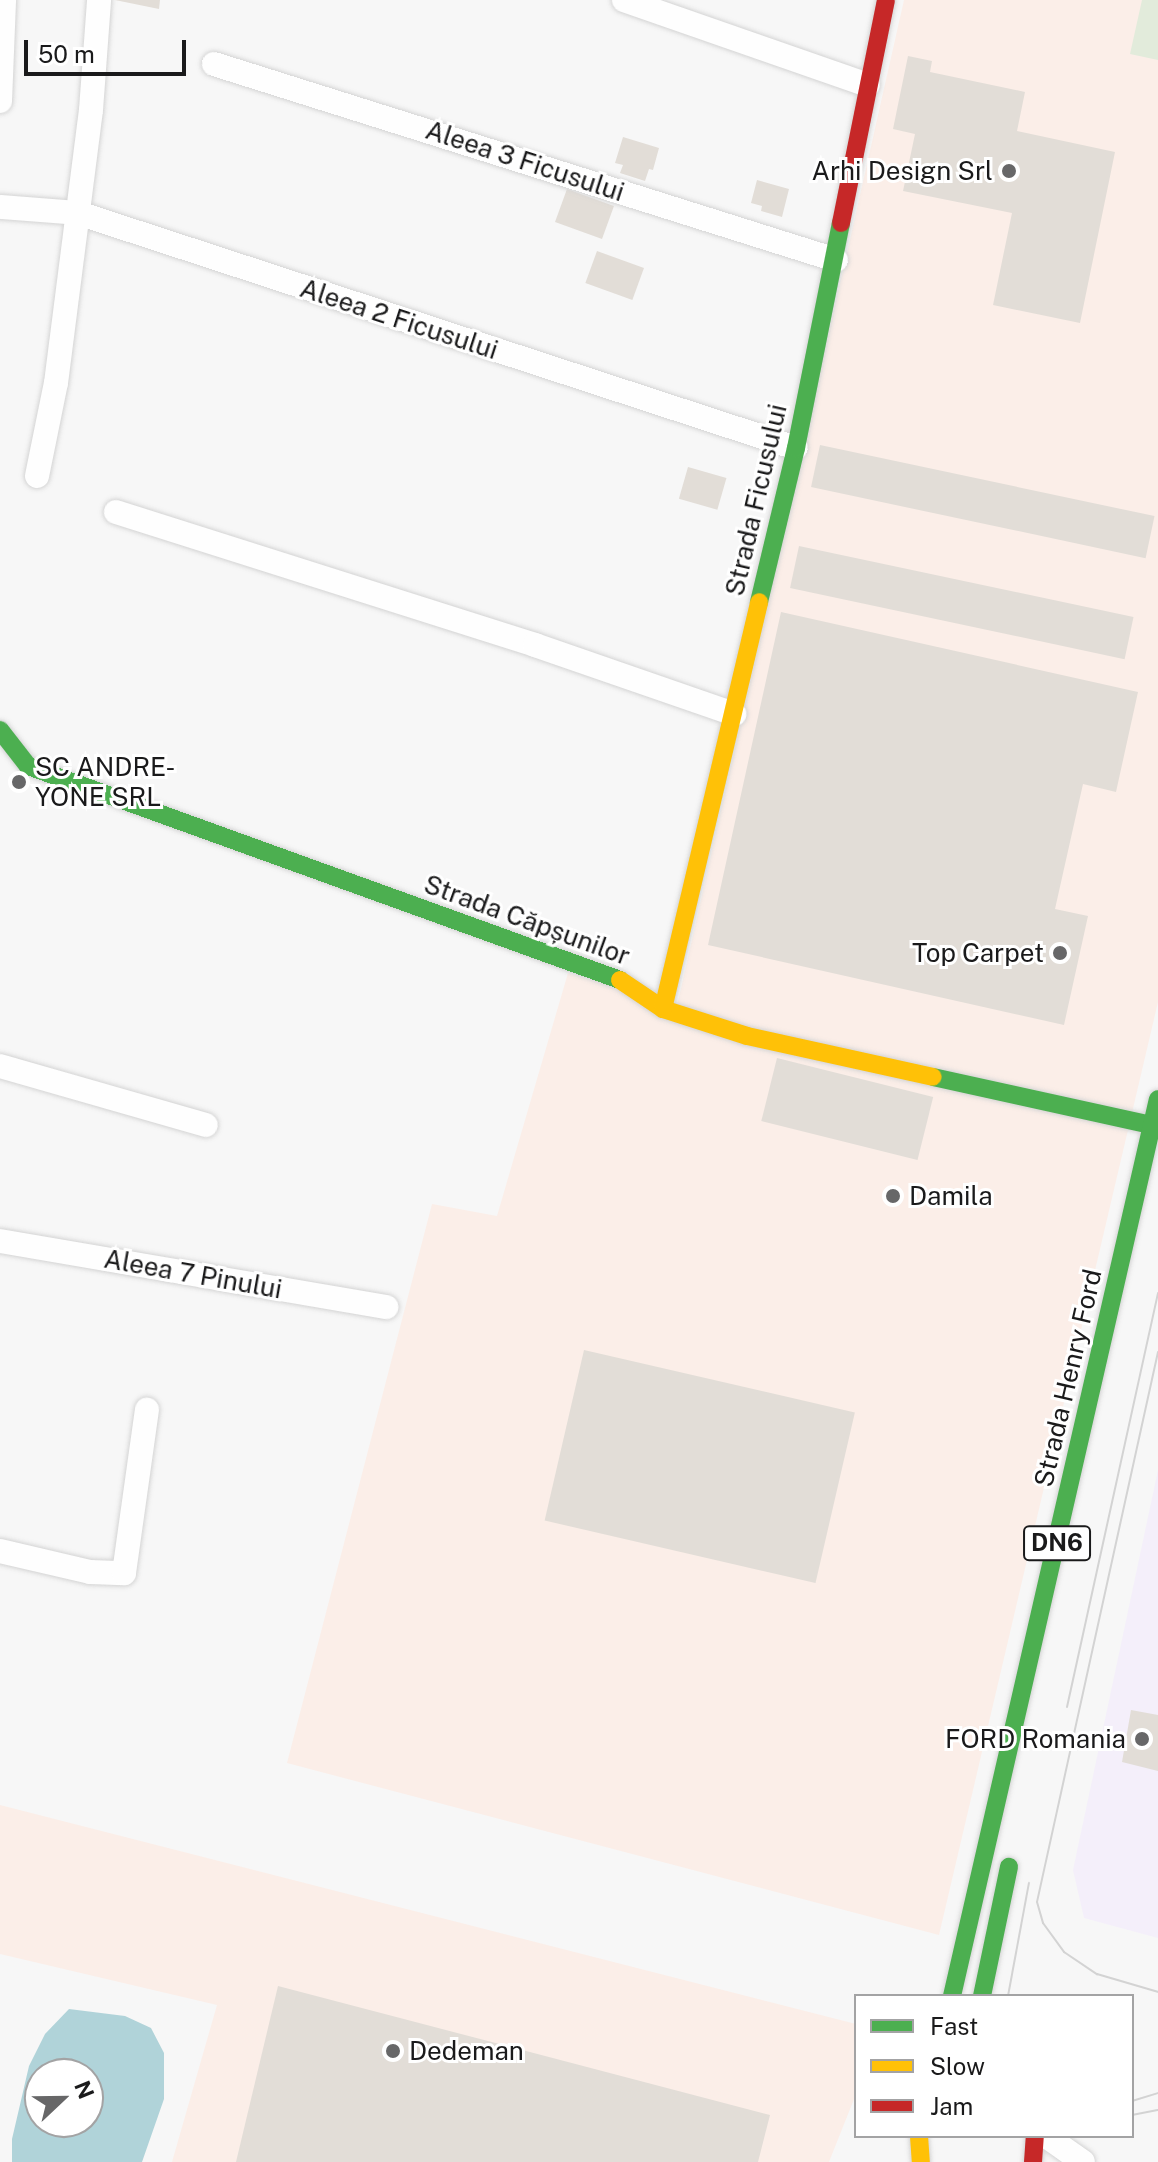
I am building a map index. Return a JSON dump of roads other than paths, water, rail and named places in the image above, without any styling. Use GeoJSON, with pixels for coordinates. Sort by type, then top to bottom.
{"type":"FeatureCollection","features":[{"type":"Feature","properties":{"kind":"street"},"geometry":{"type":"LineString","coordinates":[[0,99],[4,0]]}},
{"type":"Feature","properties":{"kind":"street"},"geometry":{"type":"LineString","coordinates":[[37,476],[56,383],[91,110],[99,0]]}},
{"type":"Feature","properties":{"kind":"street"},"geometry":{"type":"LineString","coordinates":[[624,0],[868,85]]}},
{"type":"Feature","properties":{"kind":"street","name":"Strada Ficusului"},"geometry":{"type":"LineString","coordinates":[[663,1009],[796,448],[886,0]]}},
{"type":"Feature","properties":{"kind":"street","name":"Aleea 3 Ficusului"},"geometry":{"type":"LineString","coordinates":[[214,64],[836,260]]}},
{"type":"Feature","properties":{"kind":"street","name":"Aleea 2 Ficusului"},"geometry":{"type":"LineString","coordinates":[[0,207],[78,213],[796,448]]}},
{"type":"Feature","properties":{"kind":"street"},"geometry":{"type":"LineString","coordinates":[[116,512],[535,645],[734,714]]}},
{"type":"Feature","properties":{"kind":"street"},"geometry":{"type":"LineString","coordinates":[[0,730],[28,766]]}},
{"type":"Feature","properties":{"kind":"street"},"geometry":{"type":"LineString","coordinates":[[0,758],[28,766]]}},
{"type":"Feature","properties":{"kind":"street","name":"Strada Căpșunilor"},"geometry":{"type":"LineString","coordinates":[[28,766],[626,982],[663,1009],[747,1036],[1152,1125]]}},
{"type":"Feature","properties":{"kind":"street"},"geometry":{"type":"LineString","coordinates":[[0,1066],[206,1125]]}},
{"type":"Feature","properties":{"kind":"street","name":"Strada Henry Ford"},"geometry":{"type":"LineString","coordinates":[[952,1994],[1158,1099]]}},
{"type":"Feature","properties":{"kind":"street","name":"Aleea 7 Pinului"},"geometry":{"type":"LineString","coordinates":[[0,1241],[386,1307]]}},
{"type":"Feature","properties":{"kind":"street"},"geometry":{"type":"LineString","coordinates":[[0,1551],[90,1572],[124,1573],[147,1410]]}},
{"type":"Feature","properties":{"kind":"street"},"geometry":{"type":"LineString","coordinates":[[982,1994],[1014,1848]]}},
{"type":"Feature","properties":{"kind":"street"},"geometry":{"type":"LineString","coordinates":[[1033,2162],[1035,2138]]}},
{"type":"Feature","properties":{"kind":"street"},"geometry":{"type":"LineString","coordinates":[[1049,2138],[1083,2162]]}},
{"type":"Feature","properties":{"kind":"water"},"geometry":{"type":"Polygon","coordinates":[[[69,2009],[125,2016],[151,2028],[164,2053],[164,2099],[142,2162],[12,2162],[12,2139],[24,2087],[24,2138],[104,2138],[104,2058],[33,2058],[45,2034],[69,2009]]]}},
{"type":"Feature","properties":{"kind":"tram line"},"geometry":{"type":"LineString","coordinates":[[1067,1707],[1158,1293]]}},
{"type":"Feature","properties":{"kind":"tram line"},"geometry":{"type":"LineString","coordinates":[[1158,1352],[1037,1902],[1043,1923],[1064,1952],[1097,1974],[1158,1992]]}},
{"type":"Feature","properties":{"kind":"tram line"},"geometry":{"type":"LineString","coordinates":[[1008,1994],[1029,1883]]}},
{"type":"Feature","properties":{"kind":"tram line"},"geometry":{"type":"LineString","coordinates":[[1134,2100],[1158,2093]]}},
{"type":"Feature","properties":{"kind":"tram line"},"geometry":{"type":"LineString","coordinates":[[1134,2115],[1158,2110]]}},
{"type":"Feature","properties":{"kind":"place","name":"Arhi Design Srl"},"geometry":{"type":"Point","coordinates":[1009,171]}},
{"type":"Feature","properties":{"kind":"place","name":"SC ANDRE- YONE SRL"},"geometry":{"type":"Point","coordinates":[19,782]}},
{"type":"Feature","properties":{"kind":"place","name":"Top Carpet"},"geometry":{"type":"Point","coordinates":[1060,953]}},
{"type":"Feature","properties":{"kind":"place","name":"Damila"},"geometry":{"type":"Point","coordinates":[893,1196]}},
{"type":"Feature","properties":{"kind":"place","name":"FORD Romania"},"geometry":{"type":"Point","coordinates":[1142,1739]}},
{"type":"Feature","properties":{"kind":"place","name":"Dedeman"},"geometry":{"type":"Point","coordinates":[393,2051]}}]}
